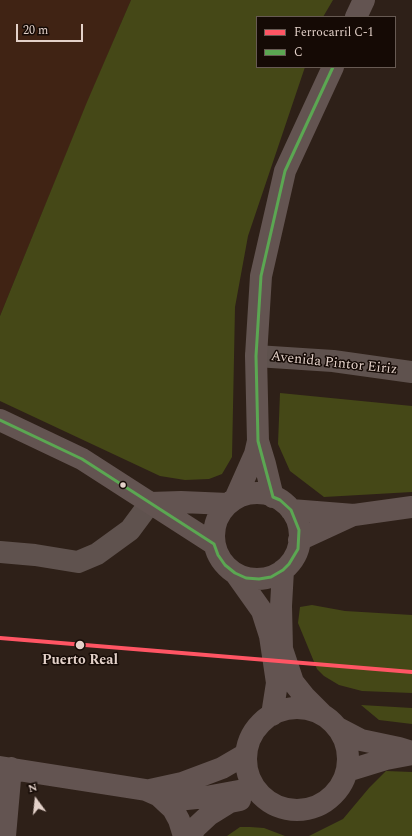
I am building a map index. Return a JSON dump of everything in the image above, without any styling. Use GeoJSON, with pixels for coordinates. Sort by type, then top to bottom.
{"type":"FeatureCollection","features":[{"type":"Feature","properties":{"kind":"street"},"geometry":{"type":"LineString","coordinates":[[356,16],[364,0]]}},
{"type":"Feature","properties":{"kind":"street"},"geometry":{"type":"LineString","coordinates":[[232,502],[255,454],[258,441],[256,356],[261,276],[285,172],[333,68]]}},
{"type":"Feature","properties":{"kind":"street","name":"Avenida Pintor Eiriz"},"geometry":{"type":"LineString","coordinates":[[256,356],[333,361],[412,372]]}},
{"type":"Feature","properties":{"kind":"street"},"geometry":{"type":"LineString","coordinates":[[0,420],[82,459],[214,544]]}},
{"type":"Feature","properties":{"kind":"street"},"geometry":{"type":"LineString","coordinates":[[258,441],[266,464],[273,497]]}},
{"type":"Feature","properties":{"kind":"street"},"geometry":{"type":"LineString","coordinates":[[247,494],[260,494],[273,497],[280,500],[291,510],[296,520],[299,530],[298,549],[294,557],[282,570],[271,577],[259,579],[246,578],[235,573],[225,565],[218,556],[214,544],[214,529],[219,515],[232,502],[247,494]]}},
{"type":"Feature","properties":{"kind":"street"},"geometry":{"type":"LineString","coordinates":[[150,503],[232,502]]}},
{"type":"Feature","properties":{"kind":"street"},"geometry":{"type":"LineString","coordinates":[[0,552],[34,555],[78,562],[97,554],[130,530],[150,503]]}},
{"type":"Feature","properties":{"kind":"street"},"geometry":{"type":"LineString","coordinates":[[291,510],[354,515],[412,507]]}},
{"type":"Feature","properties":{"kind":"street"},"geometry":{"type":"LineString","coordinates":[[299,540],[354,515]]}},
{"type":"Feature","properties":{"kind":"street"},"geometry":{"type":"LineString","coordinates":[[282,570],[282,649],[293,682],[305,697],[330,722],[344,738],[348,748],[349,759],[347,771],[342,784],[334,795],[323,804],[310,809],[296,811],[282,808],[269,802],[259,793],[246,768],[246,754],[249,742],[254,731],[262,722],[272,714],[282,710],[292,708],[313,711],[330,722],[362,740],[400,748],[412,753]]}},
{"type":"Feature","properties":{"kind":"street"},"geometry":{"type":"LineString","coordinates":[[235,573],[262,611],[270,636],[277,683],[272,714]]}},
{"type":"Feature","properties":{"kind":"street"},"geometry":{"type":"LineString","coordinates":[[347,771],[412,753]]}},
{"type":"Feature","properties":{"kind":"street"},"geometry":{"type":"LineString","coordinates":[[152,793],[182,784],[222,768],[246,754]]}},
{"type":"Feature","properties":{"kind":"street"},"geometry":{"type":"LineString","coordinates":[[5,836],[6,768],[152,793],[176,800],[259,793]]}},
{"type":"Feature","properties":{"kind":"street"},"geometry":{"type":"LineString","coordinates":[[152,793],[173,809],[179,820],[184,836]]}},
{"type":"Feature","properties":{"kind":"street"},"geometry":{"type":"LineString","coordinates":[[191,836],[195,828],[208,814],[230,802],[259,793]]}},
{"type":"Feature","properties":{"kind":"shaded area"},"geometry":{"type":"Polygon","coordinates":[[[0,0],[131,0],[0,316],[0,0]]]}},
{"type":"Feature","properties":{"kind":"green space"},"geometry":{"type":"Polygon","coordinates":[[[131,0],[333,0],[324,16],[256,16],[256,68],[305,68],[248,236],[235,307],[232,457],[222,474],[209,479],[185,480],[160,476],[0,401],[0,316],[87,102],[131,0]]]}},
{"type":"Feature","properties":{"kind":"green space"},"geometry":{"type":"Polygon","coordinates":[[[280,393],[412,406],[412,492],[324,497],[290,471],[278,444],[280,393]]]}},
{"type":"Feature","properties":{"kind":"green space"},"geometry":{"type":"Polygon","coordinates":[[[312,605],[345,611],[412,615],[412,693],[362,691],[339,685],[324,676],[317,669],[298,623],[300,607],[312,605]]]}},
{"type":"Feature","properties":{"kind":"green space"},"geometry":{"type":"Polygon","coordinates":[[[361,705],[412,708],[412,724],[379,720],[361,705]]]}},
{"type":"Feature","properties":{"kind":"green space"},"geometry":{"type":"Polygon","coordinates":[[[386,771],[412,772],[412,836],[309,836],[343,819],[369,788],[386,771]]]}},
{"type":"Feature","properties":{"kind":"green space"},"geometry":{"type":"Polygon","coordinates":[[[240,827],[264,828],[285,836],[227,836],[240,827]]]}},
{"type":"Feature","properties":{"kind":"rail line","name":"C-1"},"geometry":{"type":"LineString","coordinates":[[0,638],[412,672]]}},
{"type":"Feature","properties":{"kind":"transit line","name":"C"},"geometry":{"type":"LineString","coordinates":[[0,420],[82,459],[214,544],[218,555],[225,565],[235,573],[246,578],[259,579],[271,577],[283,570],[289,564],[298,549],[299,530],[291,510],[280,500],[273,497],[258,441],[256,356],[261,276],[285,171],[333,68]]}},
{"type":"Feature","properties":{"kind":"place","name":"Puerto Real"},"geometry":{"type":"Point","coordinates":[80,645]}}]}
